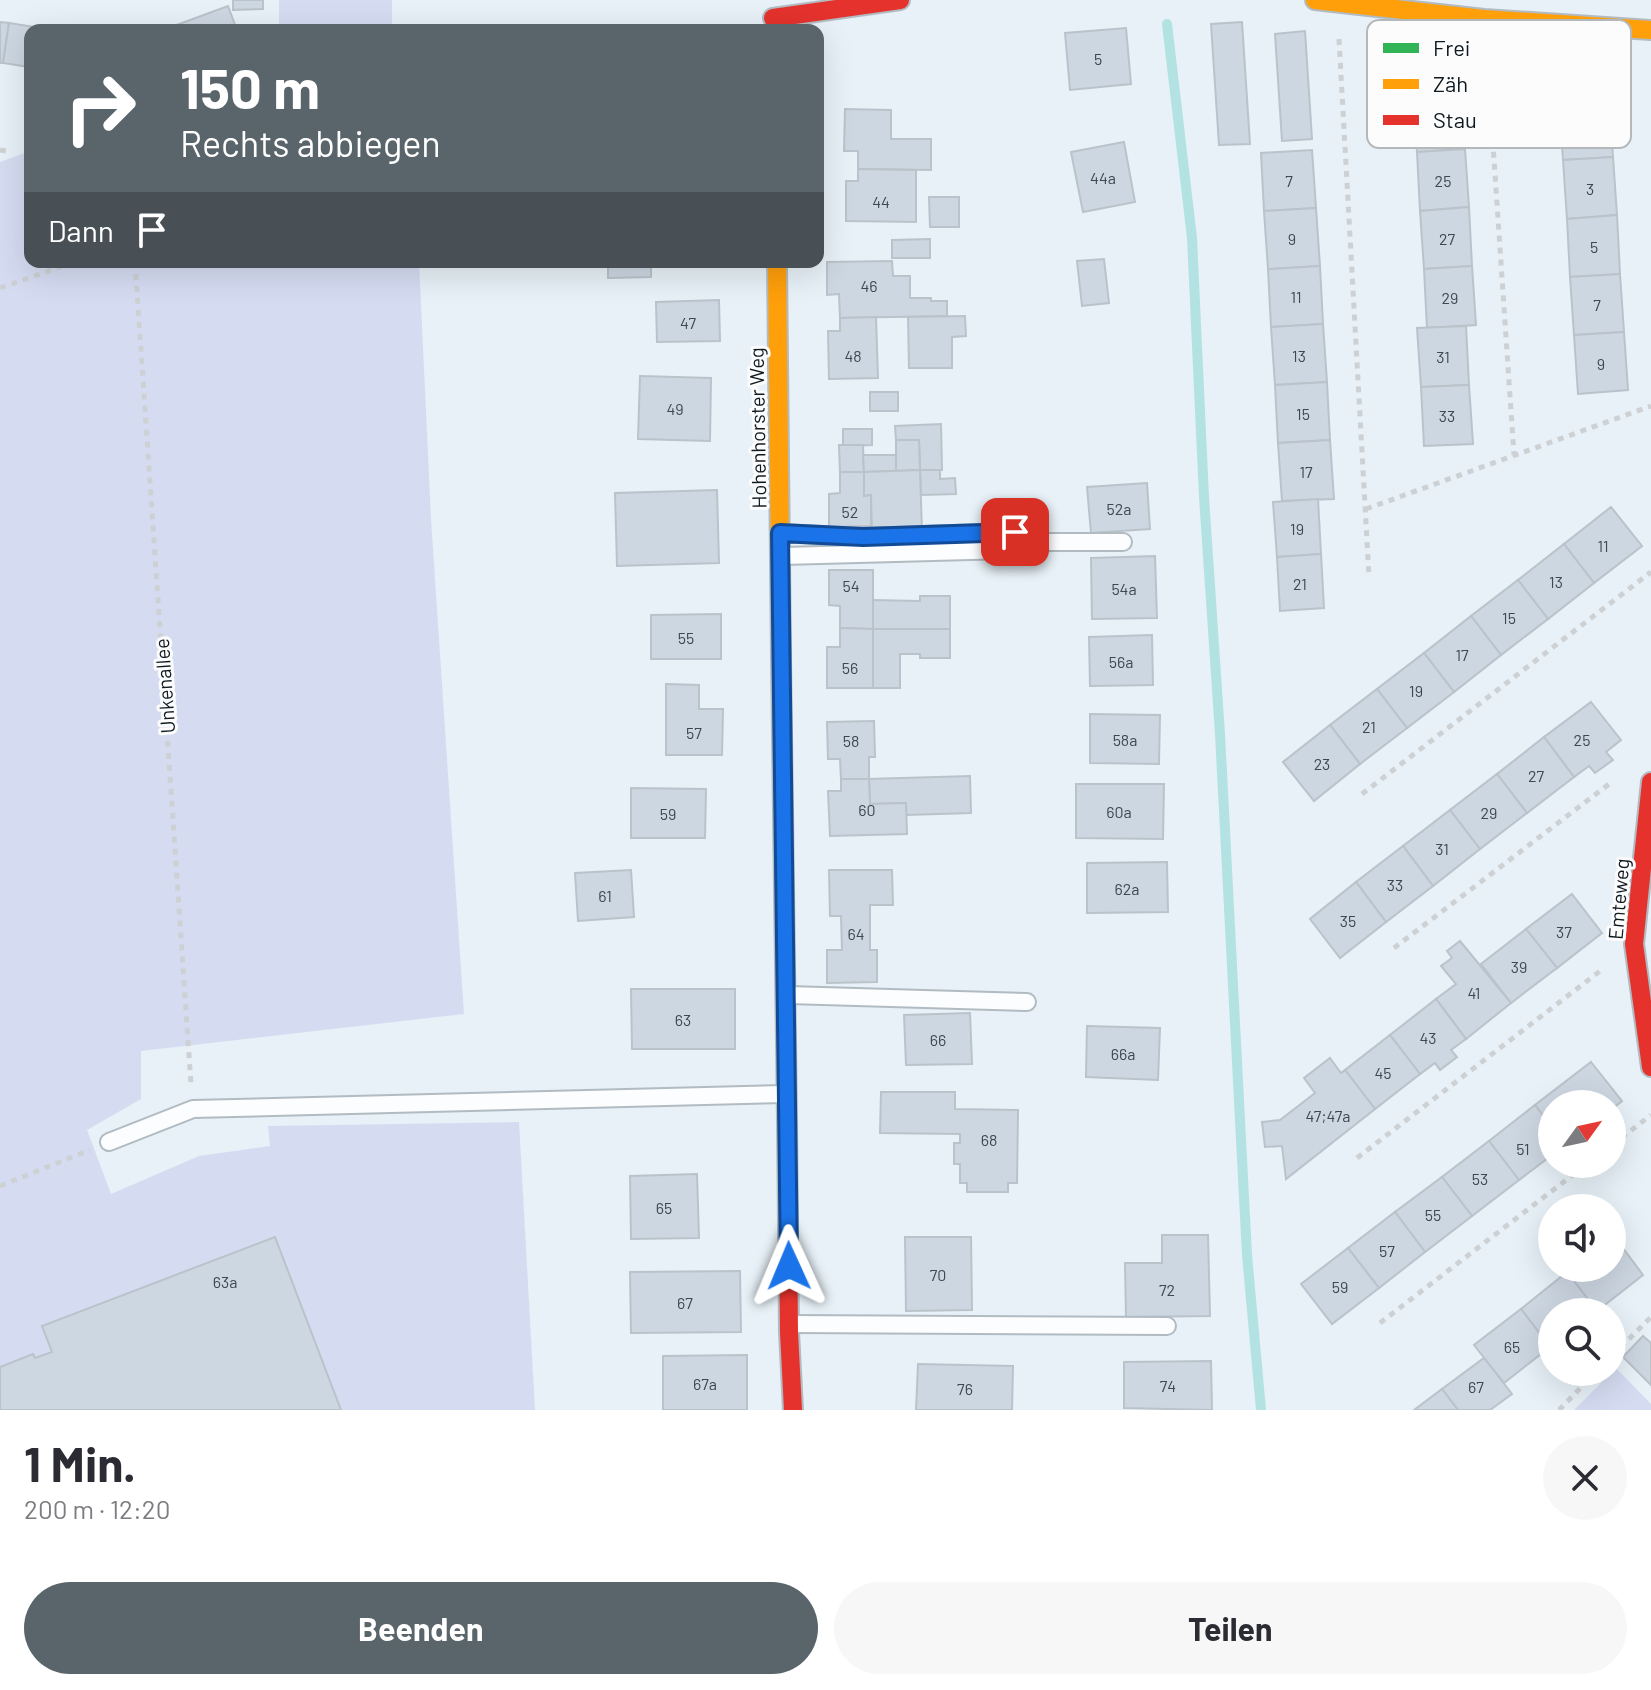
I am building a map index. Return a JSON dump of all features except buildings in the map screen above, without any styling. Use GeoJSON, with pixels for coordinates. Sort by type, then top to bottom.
{"type":"FeatureCollection","features":[{"type":"Feature","properties":{"kind":"street"},"geometry":{"type":"LineString","coordinates":[[773,18],[900,0]]}},
{"type":"Feature","properties":{"kind":"street"},"geometry":{"type":"LineString","coordinates":[[1315,0],[1499,20]]}},
{"type":"Feature","properties":{"kind":"street"},"geometry":{"type":"LineString","coordinates":[[1631,29],[1651,30]]}},
{"type":"Feature","properties":{"kind":"street","name":"Hohenhorster Weg"},"geometry":{"type":"LineString","coordinates":[[777,268],[789,1324],[793,1410]]}},
{"type":"Feature","properties":{"kind":"street","name":"Emteweg"},"geometry":{"type":"LineString","coordinates":[[1651,782],[1634,944],[1651,1067]]}},
{"type":"Feature","properties":{"kind":"lane"},"geometry":{"type":"LineString","coordinates":[[780,533],[863,537],[1015,532],[1027,542]]}},
{"type":"Feature","properties":{"kind":"lane"},"geometry":{"type":"LineString","coordinates":[[781,557],[1008,550],[1027,542],[1123,542]]}},
{"type":"Feature","properties":{"kind":"lane"},"geometry":{"type":"LineString","coordinates":[[786,995],[1027,1002]]}},
{"type":"Feature","properties":{"kind":"lane"},"geometry":{"type":"LineString","coordinates":[[109,1142],[193,1109],[788,1094]]}},
{"type":"Feature","properties":{"kind":"lane"},"geometry":{"type":"LineString","coordinates":[[789,1324],[1167,1326]]}},
{"type":"Feature","properties":{"kind":"path"},"geometry":{"type":"LineString","coordinates":[[1337,2],[1369,577]]}},
{"type":"Feature","properties":{"kind":"path"},"geometry":{"type":"LineString","coordinates":[[1493,148],[1514,455]]}},
{"type":"Feature","properties":{"kind":"path"},"geometry":{"type":"LineString","coordinates":[[0,288],[57,268]]}},
{"type":"Feature","properties":{"kind":"path","name":"Unkenallee"},"geometry":{"type":"LineString","coordinates":[[135,268],[193,1109]]}},
{"type":"Feature","properties":{"kind":"path"},"geometry":{"type":"LineString","coordinates":[[1366,509],[1651,406]]}},
{"type":"Feature","properties":{"kind":"path"},"geometry":{"type":"LineString","coordinates":[[1362,794],[1651,572]]}},
{"type":"Feature","properties":{"kind":"path"},"geometry":{"type":"LineString","coordinates":[[1394,948],[1614,780]]}},
{"type":"Feature","properties":{"kind":"path"},"geometry":{"type":"LineString","coordinates":[[1357,1158],[1634,944]]}},
{"type":"Feature","properties":{"kind":"path"},"geometry":{"type":"LineString","coordinates":[[1626,1134],[1651,1115]]}},
{"type":"Feature","properties":{"kind":"path"},"geometry":{"type":"LineString","coordinates":[[0,1186],[109,1142]]}},
{"type":"Feature","properties":{"kind":"path"},"geometry":{"type":"LineString","coordinates":[[1380,1323],[1569,1178]]}},
{"type":"Feature","properties":{"kind":"path"},"geometry":{"type":"LineString","coordinates":[[1626,1342],[1651,1317]]}},
{"type":"Feature","properties":{"kind":"path"},"geometry":{"type":"LineString","coordinates":[[1559,1410],[1582,1386]]}},
{"type":"Feature","properties":{"kind":"shaded area"},"geometry":{"type":"Polygon","coordinates":[[[279,0],[392,0],[392,24],[279,24],[279,0]]]}},
{"type":"Feature","properties":{"kind":"shaded area"},"geometry":{"type":"Polygon","coordinates":[[[24,153],[24,268],[419,268],[431,519],[464,1014],[141,1051],[141,1099],[87,1130],[111,1194],[199,1156],[270,1146],[268,1126],[519,1122],[535,1410],[0,1410],[0,162],[24,153]]]}},
{"type":"Feature","properties":{"kind":"shaded area"},"geometry":{"type":"Polygon","coordinates":[[[1626,1378],[1651,1404],[1651,1410],[1574,1410],[1598,1386],[1626,1386],[1626,1378]]]}},
{"type":"Feature","properties":{"kind":"waterway"},"geometry":{"type":"LineString","coordinates":[[1167,24],[1192,238],[1247,1255],[1261,1410]]}},
{"type":"Feature","properties":{"kind":"traffic: fast"},"geometry":{"type":"LineString","coordinates":[[781,658],[787,1121]]}},
{"type":"Feature","properties":{"kind":"traffic: slow"},"geometry":{"type":"LineString","coordinates":[[1315,0],[1499,20]]}},
{"type":"Feature","properties":{"kind":"traffic: slow"},"geometry":{"type":"LineString","coordinates":[[1631,29],[1651,30]]}},
{"type":"Feature","properties":{"kind":"traffic: slow"},"geometry":{"type":"LineString","coordinates":[[777,268],[781,658]]}},
{"type":"Feature","properties":{"kind":"traffic: jam"},"geometry":{"type":"LineString","coordinates":[[773,18],[900,0]]}},
{"type":"Feature","properties":{"kind":"traffic: jam"},"geometry":{"type":"LineString","coordinates":[[1651,782],[1634,944],[1651,1067]]}},
{"type":"Feature","properties":{"kind":"traffic: jam"},"geometry":{"type":"LineString","coordinates":[[787,1121],[793,1410]]}},
{"type":"Feature","properties":{"kind":"route"},"geometry":{"type":"LineString","coordinates":[[789,1266],[780,533],[863,537],[1015,532]]}}]}
